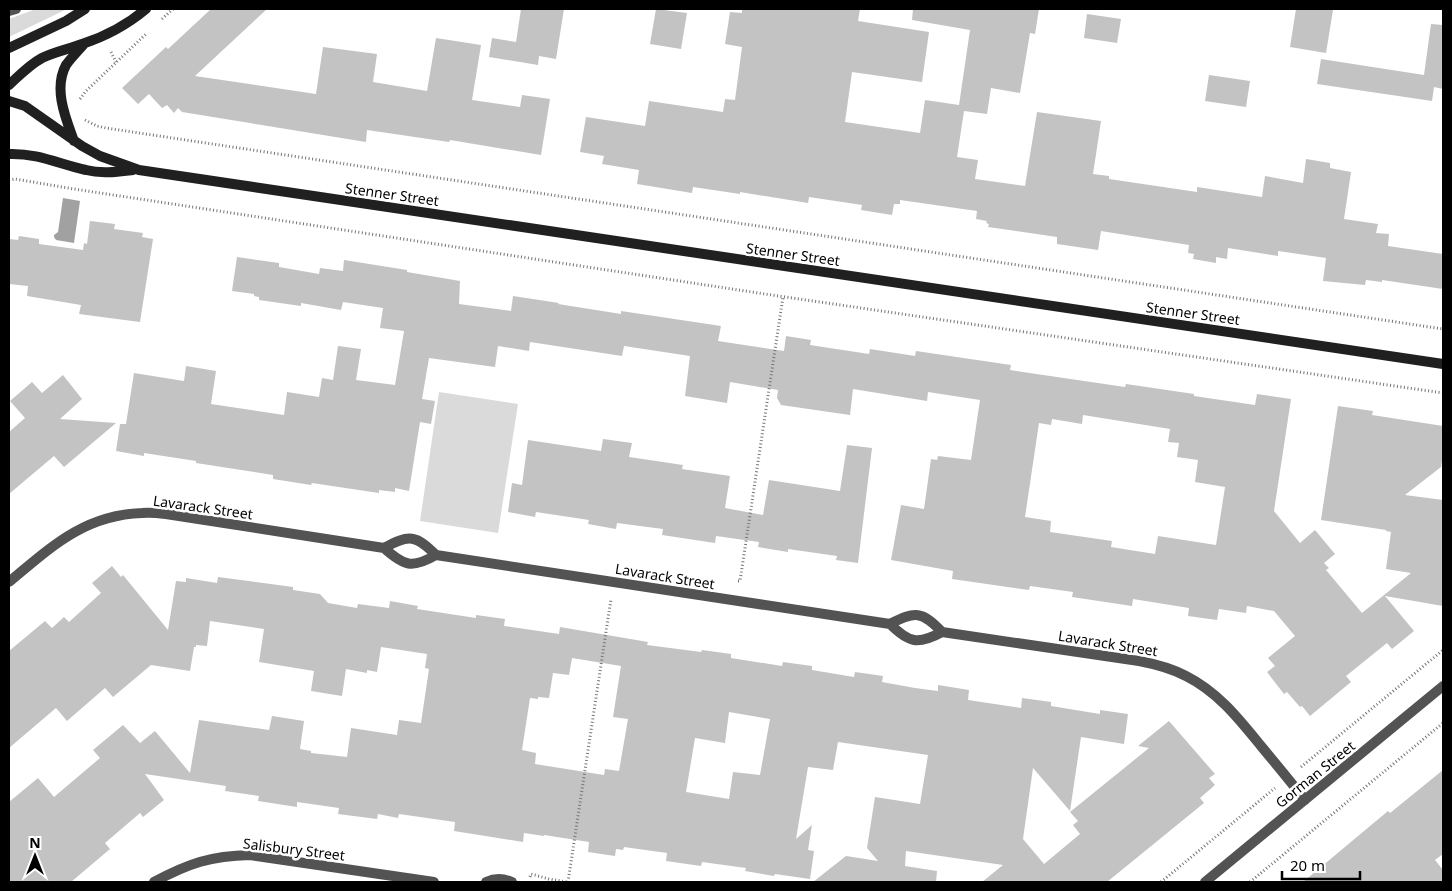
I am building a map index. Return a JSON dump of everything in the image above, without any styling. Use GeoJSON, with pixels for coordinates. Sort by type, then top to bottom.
{"type":"FeatureCollection","features":[{"type":"Feature","properties":{"kind":"main road"},"geometry":{"type":"LineString","coordinates":[[9,48],[66,21],[85,9]]}},
{"type":"Feature","properties":{"kind":"main road"},"geometry":{"type":"LineString","coordinates":[[9,84],[43,57],[85,44],[122,26],[140,11]]}},
{"type":"Feature","properties":{"kind":"main road"},"geometry":{"type":"LineString","coordinates":[[74,141],[63,111],[62,81],[65,67],[85,44]]}},
{"type":"Feature","properties":{"kind":"main road","name":"Stenner Street"},"geometry":{"type":"LineString","coordinates":[[9,101],[25,106],[74,141],[100,156],[139,170],[1443,364]]}},
{"type":"Feature","properties":{"kind":"main road","name":"Stenner Street"},"geometry":{"type":"LineString","coordinates":[[9,154],[37,156],[86,171],[104,173],[139,170]]}},
{"type":"Feature","properties":{"kind":"street"},"geometry":{"type":"LineString","coordinates":[[9,11],[16,9]]}},
{"type":"Feature","properties":{"kind":"street","name":"Lavarack Street"},"geometry":{"type":"LineString","coordinates":[[9,582],[54,544],[74,532],[96,522],[142,513],[166,514],[384,548],[395,558],[409,564],[424,562],[436,555]]}},
{"type":"Feature","properties":{"kind":"street","name":"Lavarack Street"},"geometry":{"type":"LineString","coordinates":[[384,548],[397,540],[412,539],[426,545],[436,555],[890,624],[901,635],[915,641],[922,641],[942,632],[1162,666],[1186,675],[1222,700],[1305,800]]}},
{"type":"Feature","properties":{"kind":"street","name":"Lavarack Street"},"geometry":{"type":"LineString","coordinates":[[890,624],[903,617],[919,615],[926,617],[942,632]]}},
{"type":"Feature","properties":{"kind":"street","name":"Gorman Street"},"geometry":{"type":"LineString","coordinates":[[1205,882],[1443,686]]}},
{"type":"Feature","properties":{"kind":"street","name":"Salisbury Street"},"geometry":{"type":"LineString","coordinates":[[154,882],[176,870],[200,861],[225,856],[250,855],[434,882]]}},
{"type":"Feature","properties":{"kind":"street"},"geometry":{"type":"LineString","coordinates":[[486,882],[495,879],[512,882]]}},
{"type":"Feature","properties":{"kind":"path"},"geometry":{"type":"LineString","coordinates":[[159,22],[173,9]]}},
{"type":"Feature","properties":{"kind":"path"},"geometry":{"type":"LineString","coordinates":[[78,106],[80,98],[86,91],[152,29]]}},
{"type":"Feature","properties":{"kind":"path"},"geometry":{"type":"LineString","coordinates":[[81,117],[97,126],[106,128],[1443,329]]}},
{"type":"Feature","properties":{"kind":"path"},"geometry":{"type":"LineString","coordinates":[[9,180],[16,179],[74,190],[766,294],[1443,393]]}},
{"type":"Feature","properties":{"kind":"path"},"geometry":{"type":"LineString","coordinates":[[1162,882],[1443,650]]}},
{"type":"Feature","properties":{"kind":"path"},"geometry":{"type":"LineString","coordinates":[[1250,882],[1443,723]]}},
{"type":"Feature","properties":{"kind":"path"},"geometry":{"type":"LineString","coordinates":[[528,881],[531,874],[549,880],[567,882]]}},
{"type":"Feature","properties":{"kind":"shaded area"},"geometry":{"type":"Polygon","coordinates":[[[36,9],[67,9],[9,37],[9,19],[36,9]]]}},
{"type":"Feature","properties":{"kind":"shaded area"},"geometry":{"type":"Polygon","coordinates":[[[63,198],[80,201],[74,243],[56,240],[54,237],[58,232],[63,198]]]}},
{"type":"Feature","properties":{"kind":"shaded area"},"geometry":{"type":"Polygon","coordinates":[[[439,392],[518,404],[498,533],[420,521],[439,392]]]}},
{"type":"Feature","properties":{"kind":"building"},"geometry":{"type":"Polygon","coordinates":[[[211,9],[267,9],[195,76],[316,94],[323,47],[377,54],[373,82],[427,91],[436,38],[481,45],[472,100],[520,107],[522,95],[550,99],[541,155],[450,140],[449,142],[367,130],[366,142],[182,112],[178,108],[174,113],[167,105],[162,108],[149,94],[138,104],[122,88],[211,9]]]}},
{"type":"Feature","properties":{"kind":"building"},"geometry":{"type":"Polygon","coordinates":[[[521,9],[564,9],[556,59],[539,56],[538,65],[489,57],[492,38],[516,42],[521,9]]]}},
{"type":"Feature","properties":{"kind":"building"},"geometry":{"type":"Polygon","coordinates":[[[656,9],[687,13],[681,49],[650,44],[656,9]]]}},
{"type":"Feature","properties":{"kind":"building"},"geometry":{"type":"Polygon","coordinates":[[[742,9],[860,9],[858,21],[929,32],[922,82],[852,72],[845,122],[920,133],[925,100],[959,105],[970,30],[912,20],[913,9],[1039,9],[1035,34],[1030,33],[1020,93],[991,88],[987,114],[964,111],[957,157],[978,160],[975,179],[1025,186],[1037,112],[1101,121],[1093,174],[1109,176],[1109,179],[1197,192],[1197,187],[1262,197],[1265,176],[1303,183],[1306,159],[1330,163],[1330,168],[1351,172],[1344,219],[1378,224],[1376,233],[1389,234],[1388,246],[1443,254],[1443,289],[1382,280],[1382,282],[1366,280],[1365,285],[1323,281],[1326,258],[1278,251],[1278,256],[1228,248],[1227,259],[1216,257],[1216,263],[1193,259],[1194,254],[1188,253],[1189,245],[1101,231],[1098,250],[1057,244],[1057,237],[988,227],[987,221],[976,219],[977,211],[900,200],[900,204],[894,204],[892,215],[861,210],[862,205],[809,197],[808,203],[740,192],[740,194],[693,187],[692,193],[637,184],[639,170],[602,164],[604,156],[580,152],[586,117],[645,126],[649,101],[723,112],[725,99],[735,100],[742,47],[725,44],[730,12],[742,13],[742,9]]]}},
{"type":"Feature","properties":{"kind":"building"},"geometry":{"type":"Polygon","coordinates":[[[1296,9],[1333,10],[1326,53],[1290,47],[1296,9]]]}},
{"type":"Feature","properties":{"kind":"building"},"geometry":{"type":"Polygon","coordinates":[[[1087,14],[1121,19],[1117,43],[1084,38],[1087,14]]]}},
{"type":"Feature","properties":{"kind":"building"},"geometry":{"type":"Polygon","coordinates":[[[1431,24],[1443,25],[1443,89],[1434,87],[1432,101],[1317,84],[1321,59],[1424,75],[1431,24]]]}},
{"type":"Feature","properties":{"kind":"building"},"geometry":{"type":"Polygon","coordinates":[[[1209,75],[1250,81],[1246,107],[1205,101],[1209,75]]]}},
{"type":"Feature","properties":{"kind":"building"},"geometry":{"type":"Polygon","coordinates":[[[90,221],[115,224],[114,229],[143,233],[142,237],[153,239],[140,322],[79,314],[81,305],[27,296],[28,286],[9,284],[9,239],[18,240],[19,236],[39,239],[39,244],[83,250],[84,243],[87,244],[90,221]]]}},
{"type":"Feature","properties":{"kind":"building"},"geometry":{"type":"Polygon","coordinates":[[[237,257],[279,263],[279,267],[319,274],[320,268],[343,271],[344,260],[460,281],[459,304],[511,311],[513,296],[621,314],[621,311],[721,326],[718,341],[784,351],[786,336],[811,340],[810,345],[869,354],[870,349],[915,356],[916,351],[1011,365],[1010,370],[1125,387],[1126,384],[1255,405],[1257,394],[1291,399],[1274,511],[1300,543],[1315,530],[1335,554],[1324,563],[1329,568],[1326,570],[1362,613],[1411,573],[1386,569],[1391,532],[1321,520],[1338,406],[1373,411],[1372,415],[1443,426],[1441,467],[1405,495],[1443,500],[1443,606],[1385,596],[1414,631],[1392,649],[1387,643],[1346,676],[1351,682],[1310,716],[1287,692],[1284,694],[1267,672],[1275,666],[1268,658],[1295,636],[1274,611],[1247,606],[1246,613],[1219,609],[1217,620],[1188,616],[1189,608],[1133,599],[1132,606],[1072,597],[1073,592],[1030,586],[1029,590],[952,579],[953,571],[891,560],[901,505],[924,509],[931,459],[937,460],[938,456],[971,460],[980,400],[928,392],[927,401],[853,389],[850,415],[781,405],[777,398],[778,390],[730,382],[727,403],[685,396],[690,356],[624,346],[622,356],[530,342],[529,351],[498,346],[495,367],[429,358],[422,399],[435,401],[431,424],[420,422],[409,491],[395,488],[395,492],[379,490],[379,493],[312,483],[311,485],[273,479],[273,475],[196,463],[196,461],[116,451],[120,424],[126,424],[134,373],[184,381],[186,366],[216,371],[211,404],[284,415],[287,392],[319,397],[322,378],[333,380],[338,346],[361,349],[356,380],[395,385],[404,331],[380,328],[383,308],[343,302],[341,310],[301,303],[301,306],[259,300],[259,297],[254,296],[254,294],[232,291],[237,257]],[[1083,415],[1082,424],[1052,419],[1051,425],[1039,423],[1025,517],[1051,521],[1050,532],[1112,541],[1111,547],[1155,554],[1158,536],[1216,545],[1225,487],[1195,482],[1198,460],[1177,457],[1179,443],[1168,442],[1170,429],[1083,415]]]}},
{"type":"Feature","properties":{"kind":"building"},"geometry":{"type":"Polygon","coordinates":[[[63,375],[82,399],[60,419],[116,423],[64,467],[54,456],[9,494],[9,432],[25,418],[10,401],[32,382],[42,393],[63,375]]]}},
{"type":"Feature","properties":{"kind":"building"},"geometry":{"type":"Polygon","coordinates":[[[603,439],[632,443],[629,457],[683,465],[682,469],[730,476],[725,508],[763,515],[769,480],[840,491],[847,445],[872,448],[858,563],[836,560],[837,556],[788,549],[788,552],[758,547],[759,542],[716,536],[715,543],[662,535],[663,529],[617,523],[616,529],[588,524],[589,520],[536,512],[535,517],[508,512],[512,483],[522,485],[528,440],[601,451],[603,439]]]}},
{"type":"Feature","properties":{"kind":"building"},"geometry":{"type":"Polygon","coordinates":[[[112,566],[121,577],[123,575],[168,630],[176,581],[186,582],[186,578],[217,583],[218,577],[293,587],[293,590],[320,594],[328,603],[357,608],[358,604],[389,608],[390,601],[418,606],[417,609],[476,618],[476,615],[505,619],[504,626],[559,634],[560,627],[648,642],[647,645],[731,654],[731,658],[782,666],[783,662],[812,666],[812,670],[854,677],[855,672],[883,676],[882,682],[915,688],[938,691],[938,685],[969,690],[968,700],[1021,708],[1022,698],[1051,702],[1051,706],[1100,714],[1100,710],[1128,714],[1124,744],[1081,737],[1070,811],[1033,768],[1023,839],[1044,864],[1080,834],[1073,825],[1078,821],[1070,812],[1149,748],[1138,746],[1169,721],[1215,774],[1209,778],[1215,785],[1200,798],[1204,803],[1107,882],[982,882],[1003,865],[906,851],[905,866],[937,871],[936,882],[813,882],[846,856],[878,861],[867,848],[875,797],[920,804],[928,755],[838,742],[833,770],[808,767],[796,839],[812,825],[808,850],[814,851],[810,879],[775,874],[774,876],[745,871],[746,868],[702,862],[701,866],[666,861],[667,853],[624,847],[623,850],[616,849],[615,856],[588,852],[589,842],[544,835],[524,833],[523,842],[454,831],[455,822],[399,814],[398,818],[378,814],[377,819],[338,814],[339,808],[297,802],[297,807],[258,801],[259,796],[225,791],[226,786],[145,774],[164,800],[143,817],[140,813],[105,843],[110,849],[71,882],[9,882],[9,802],[38,778],[54,797],[100,758],[93,750],[123,725],[140,743],[155,731],[190,773],[199,720],[269,730],[272,716],[304,721],[300,749],[311,751],[311,753],[347,757],[351,728],[397,735],[399,720],[421,723],[429,669],[425,668],[427,654],[381,647],[377,672],[367,670],[367,673],[346,669],[342,696],[311,691],[314,671],[259,662],[264,629],[210,621],[207,646],[196,645],[194,647],[190,671],[151,665],[113,697],[105,688],[67,721],[56,708],[9,748],[9,651],[45,621],[52,628],[64,617],[69,622],[101,593],[92,583],[112,566]],[[572,658],[569,675],[553,673],[549,698],[530,698],[522,750],[536,753],[535,764],[604,775],[605,769],[619,771],[628,719],[613,717],[621,666],[572,658]],[[729,712],[725,743],[695,738],[686,792],[729,799],[733,772],[760,775],[770,719],[729,712]]]}},
{"type":"Feature","properties":{"kind":"building"},"geometry":{"type":"Polygon","coordinates":[[[1443,770],[1443,854],[1435,860],[1443,870],[1443,882],[1303,882],[1388,811],[1390,813],[1443,770]]]}}]}
